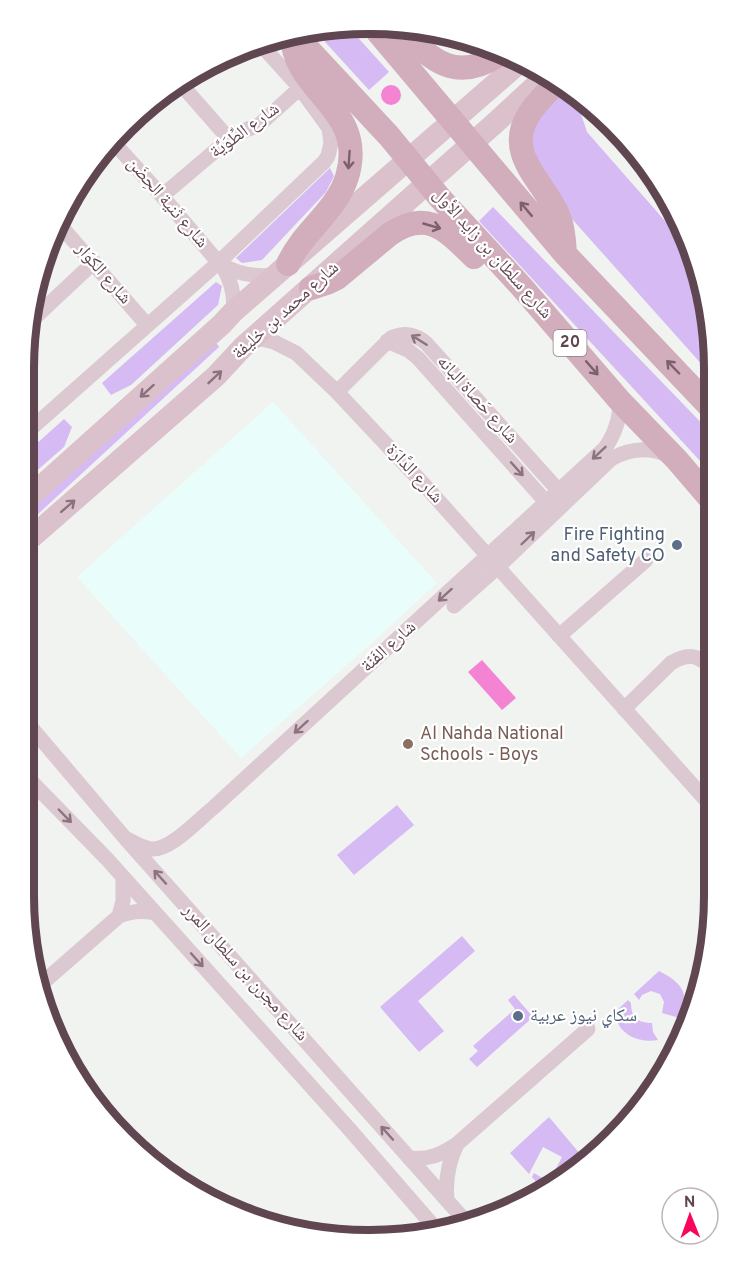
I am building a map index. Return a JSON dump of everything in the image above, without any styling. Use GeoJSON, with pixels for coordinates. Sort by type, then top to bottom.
{"type":"FeatureCollection","features":[{"type":"Feature","properties":{"kind":"main road"},"geometry":{"type":"LineString","coordinates":[[380,34],[565,254],[704,401]]}},
{"type":"Feature","properties":{"kind":"main road"},"geometry":{"type":"LineString","coordinates":[[409,37],[436,61],[448,65],[460,68],[470,67],[493,58]]}},
{"type":"Feature","properties":{"kind":"main road","name":"شارع سلطان بن زايد الأول"},"geometry":{"type":"LineString","coordinates":[[300,42],[389,136],[620,401],[704,492]]}},
{"type":"Feature","properties":{"kind":"main road"},"geometry":{"type":"LineString","coordinates":[[281,269],[336,199],[346,178],[350,157],[348,136],[340,117],[300,67],[294,43]]}},
{"type":"Feature","properties":{"kind":"main road","name":"شارع محمد بن خليفة"},"geometry":{"type":"LineString","coordinates":[[34,493],[281,269],[514,68]]}},
{"type":"Feature","properties":{"kind":"main road","name":"شارع محمد بن خليفة"},"geometry":{"type":"LineString","coordinates":[[34,535],[216,376],[252,340],[540,81]]}},
{"type":"Feature","properties":{"kind":"main road"},"geometry":{"type":"LineString","coordinates":[[551,89],[528,116],[523,127],[521,150],[525,161],[551,201],[559,218],[564,235],[565,254]]}},
{"type":"Feature","properties":{"kind":"main road"},"geometry":{"type":"LineString","coordinates":[[366,195],[378,195],[384,198],[389,208],[386,220]]}},
{"type":"Feature","properties":{"kind":"main road"},"geometry":{"type":"LineString","coordinates":[[311,288],[337,278],[399,228],[419,223],[445,230],[495,275],[519,285]]}},
{"type":"Feature","properties":{"kind":"street"},"geometry":{"type":"LineString","coordinates":[[34,426],[219,262],[328,156],[331,143],[329,128],[300,88],[267,50]]}},
{"type":"Feature","properties":{"kind":"street","name":"شارع الطِّوَيَّة"},"geometry":{"type":"LineString","coordinates":[[162,196],[235,134],[259,125],[300,88]]}},
{"type":"Feature","properties":{"kind":"street"},"geometry":{"type":"LineString","coordinates":[[186,89],[229,139]]}},
{"type":"Feature","properties":{"kind":"street","name":"شارع ثَنية الحِضَن"},"geometry":{"type":"LineString","coordinates":[[118,148],[219,262],[232,285],[233,312]]}},
{"type":"Feature","properties":{"kind":"street","name":"شارع الكوَار"},"geometry":{"type":"LineString","coordinates":[[65,230],[147,325]]}},
{"type":"Feature","properties":{"kind":"street"},"geometry":{"type":"LineString","coordinates":[[39,313],[94,262]]}},
{"type":"Feature","properties":{"kind":"street","name":"شارع ثَنية الحِضَن"},"geometry":{"type":"LineString","coordinates":[[219,262],[250,275],[281,269]]}},
{"type":"Feature","properties":{"kind":"street","name":"شارع حَصاة البانه"},"geometry":{"type":"LineString","coordinates":[[387,341],[397,335],[408,334],[419,337],[558,490]]}},
{"type":"Feature","properties":{"kind":"street","name":"شارع الدَّارَة"},"geometry":{"type":"LineString","coordinates":[[252,340],[262,339],[286,347],[306,361],[337,392],[428,489],[704,798]]}},
{"type":"Feature","properties":{"kind":"street"},"geometry":{"type":"LineString","coordinates":[[337,392],[387,341]]}},
{"type":"Feature","properties":{"kind":"street","name":"شارع حَصاة البانه"},"geometry":{"type":"LineString","coordinates":[[387,341],[408,350],[418,358],[546,502]]}},
{"type":"Feature","properties":{"kind":"street","name":"شارع الفَنّة"},"geometry":{"type":"LineString","coordinates":[[453,606],[546,502],[605,448],[618,421],[620,401]]}},
{"type":"Feature","properties":{"kind":"street","name":"شارع الفَنّة"},"geometry":{"type":"LineString","coordinates":[[125,838],[154,850],[173,842],[611,459],[642,449],[653,450],[673,458]]}},
{"type":"Feature","properties":{"kind":"street"},"geometry":{"type":"LineString","coordinates":[[559,636],[646,560]]}},
{"type":"Feature","properties":{"kind":"street"},"geometry":{"type":"LineString","coordinates":[[624,709],[678,658],[687,656],[704,661]]}},
{"type":"Feature","properties":{"kind":"street","name":"شارع مجرن بن سلطان المرر"},"geometry":{"type":"LineString","coordinates":[[34,731],[125,838],[461,1216]]}},
{"type":"Feature","properties":{"kind":"street","name":"شارع مجرن بن سلطان المرر"},"geometry":{"type":"LineString","coordinates":[[34,784],[107,859],[431,1223]]}},
{"type":"Feature","properties":{"kind":"street"},"geometry":{"type":"LineString","coordinates":[[118,916],[124,893],[123,878]]}},
{"type":"Feature","properties":{"kind":"street"},"geometry":{"type":"LineString","coordinates":[[46,980],[118,916],[133,911],[155,913]]}},
{"type":"Feature","properties":{"kind":"street"},"geometry":{"type":"LineString","coordinates":[[409,1158],[430,1158],[457,1144],[588,1029]]}},
{"type":"Feature","properties":{"kind":"street"},"geometry":{"type":"LineString","coordinates":[[417,1206],[443,1195],[448,1166],[457,1144]]}},
{"type":"Feature","properties":{"kind":"shaded area"},"geometry":{"type":"Polygon","coordinates":[[[355,35],[389,72],[369,90],[321,38],[355,35]]]}},
{"type":"Feature","properties":{"kind":"shaded area"},"geometry":{"type":"Polygon","coordinates":[[[391,85],[398,88],[401,95],[398,102],[391,105],[384,102],[381,95],[384,88],[391,85]]]}},
{"type":"Feature","properties":{"kind":"shaded area"},"geometry":{"type":"Polygon","coordinates":[[[556,92],[573,104],[582,111],[587,132],[673,230],[686,261],[697,304],[704,367],[572,219],[535,156],[528,139],[531,123],[556,92]]]}},
{"type":"Feature","properties":{"kind":"shaded area"},"geometry":{"type":"Polygon","coordinates":[[[330,168],[334,176],[326,192],[262,260],[242,263],[236,258],[330,168]]]}},
{"type":"Feature","properties":{"kind":"shaded area"},"geometry":{"type":"Polygon","coordinates":[[[493,207],[704,426],[704,465],[479,221],[493,207]]]}},
{"type":"Feature","properties":{"kind":"shaded area"},"geometry":{"type":"Polygon","coordinates":[[[216,282],[222,286],[218,305],[131,385],[111,395],[102,383],[216,282]]]}},
{"type":"Feature","properties":{"kind":"shaded area"},"geometry":{"type":"Polygon","coordinates":[[[214,339],[219,347],[34,518],[34,505],[214,339]]]}},
{"type":"Feature","properties":{"kind":"shaded area"},"geometry":{"type":"Polygon","coordinates":[[[273,402],[437,583],[241,758],[77,577],[273,402]]]}},
{"type":"Feature","properties":{"kind":"shaded area"},"geometry":{"type":"Polygon","coordinates":[[[64,419],[72,427],[64,447],[34,473],[34,446],[64,419]]]}},
{"type":"Feature","properties":{"kind":"shaded area"},"geometry":{"type":"Polygon","coordinates":[[[482,660],[516,698],[502,710],[468,672],[482,660]]]}},
{"type":"Feature","properties":{"kind":"shaded area"},"geometry":{"type":"Polygon","coordinates":[[[397,805],[414,825],[354,875],[337,855],[397,805]]]}},
{"type":"Feature","properties":{"kind":"shaded area"},"geometry":{"type":"Polygon","coordinates":[[[462,936],[475,951],[418,1001],[444,1031],[419,1052],[380,1007],[462,936]]]}},
{"type":"Feature","properties":{"kind":"shaded area"},"geometry":{"type":"Polygon","coordinates":[[[659,971],[668,976],[683,991],[685,1004],[679,1020],[662,1013],[664,1002],[660,994],[651,991],[642,995],[639,1000],[634,994],[659,971]]]}},
{"type":"Feature","properties":{"kind":"shaded area"},"geometry":{"type":"Polygon","coordinates":[[[514,995],[533,1017],[477,1067],[469,1059],[478,1051],[473,1046],[515,1009],[508,1000],[514,995]]]}},
{"type":"Feature","properties":{"kind":"shaded area"},"geometry":{"type":"Polygon","coordinates":[[[628,1000],[636,1019],[652,1023],[653,1032],[658,1040],[646,1041],[634,1038],[620,1027],[615,1012],[628,1000]]]}},
{"type":"Feature","properties":{"kind":"shaded area"},"geometry":{"type":"Polygon","coordinates":[[[549,1117],[580,1154],[553,1174],[562,1157],[543,1147],[529,1174],[510,1153],[549,1117]]]}},
{"type":"Feature","properties":{"kind":"shaded area"},"geometry":{"type":"Polygon","coordinates":[[[534,1173],[545,1179],[538,1184],[532,1177],[534,1173]]]}},
{"type":"Feature","properties":{"kind":"place","name":"Fire Fighting and Safety CO"},"geometry":{"type":"Point","coordinates":[677,545]}},
{"type":"Feature","properties":{"kind":"place","name":"Al Nahda National Schools - Boys"},"geometry":{"type":"Point","coordinates":[408,744]}},
{"type":"Feature","properties":{"kind":"place","name":"سكاي نيوز عربية"},"geometry":{"type":"Point","coordinates":[518,1016]}}]}
